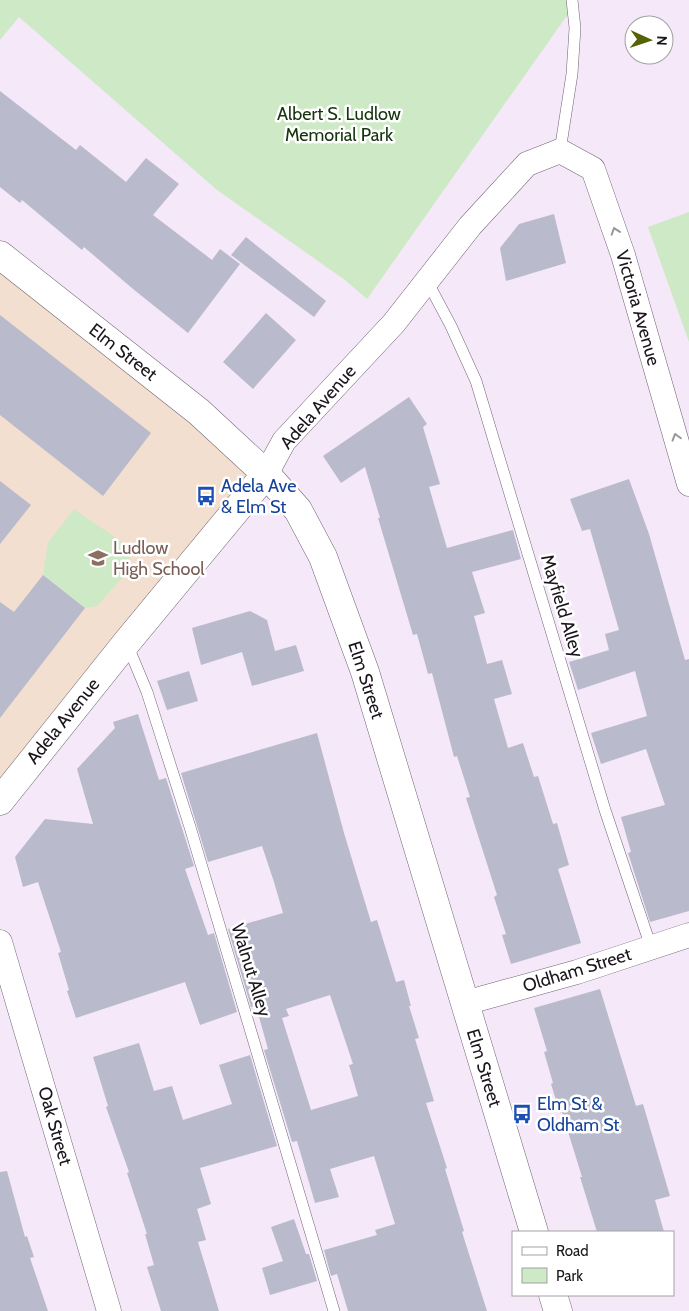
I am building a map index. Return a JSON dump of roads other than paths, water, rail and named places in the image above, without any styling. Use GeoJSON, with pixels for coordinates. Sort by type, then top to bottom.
{"type":"FeatureCollection","features":[{"type":"Feature","properties":{"kind":"main road","name":"Elm Street"},"geometry":{"type":"LineString","coordinates":[[0,255],[199,412],[266,474],[298,510],[323,557],[365,672],[534,1231]]}},
{"type":"Feature","properties":{"kind":"main road","name":"Adela Avenue"},"geometry":{"type":"LineString","coordinates":[[1,796],[266,474]]}},
{"type":"Feature","properties":{"kind":"main road"},"geometry":{"type":"LineString","coordinates":[[553,1296],[558,1311]]}},
{"type":"Feature","properties":{"kind":"street","name":"Adela Avenue"},"geometry":{"type":"LineString","coordinates":[[266,474],[284,441],[394,323],[470,226],[527,164],[560,150]]}},
{"type":"Feature","properties":{"kind":"street","name":"Victoria Avenue"},"geometry":{"type":"LineString","coordinates":[[560,150],[593,169],[623,255],[689,484]]}},
{"type":"Feature","properties":{"kind":"street","name":"Oldham Street"},"geometry":{"type":"LineString","coordinates":[[465,1003],[577,972],[689,935]]}},
{"type":"Feature","properties":{"kind":"street","name":"Oak Street"},"geometry":{"type":"LineString","coordinates":[[0,942],[109,1311]]}},
{"type":"Feature","properties":{"kind":"lane"},"geometry":{"type":"LineString","coordinates":[[560,150],[572,74],[575,28],[572,0]]}},
{"type":"Feature","properties":{"kind":"lane","name":"Mayfield Alley"},"geometry":{"type":"LineString","coordinates":[[427,281],[451,326],[476,381],[605,810],[651,947]]}},
{"type":"Feature","properties":{"kind":"lane","name":"Walnut Alley"},"geometry":{"type":"LineString","coordinates":[[127,642],[147,692],[190,827],[334,1311]]}},
{"type":"Feature","properties":{"kind":"place","name":"Adela Ave & Elm St"},"geometry":{"type":"Point","coordinates":[206,496]}},
{"type":"Feature","properties":{"kind":"place","name":"Ludlow High School"},"geometry":{"type":"Point","coordinates":[98,558]}},
{"type":"Feature","properties":{"kind":"place","name":"Elm St & Oldham St"},"geometry":{"type":"Point","coordinates":[522,1114]}},
{"type":"Feature","properties":{"kind":"park label","name":"Albert S. Ludlow Memorial Park"},"geometry":{"type":"Point","coordinates":[339,124]}}]}
